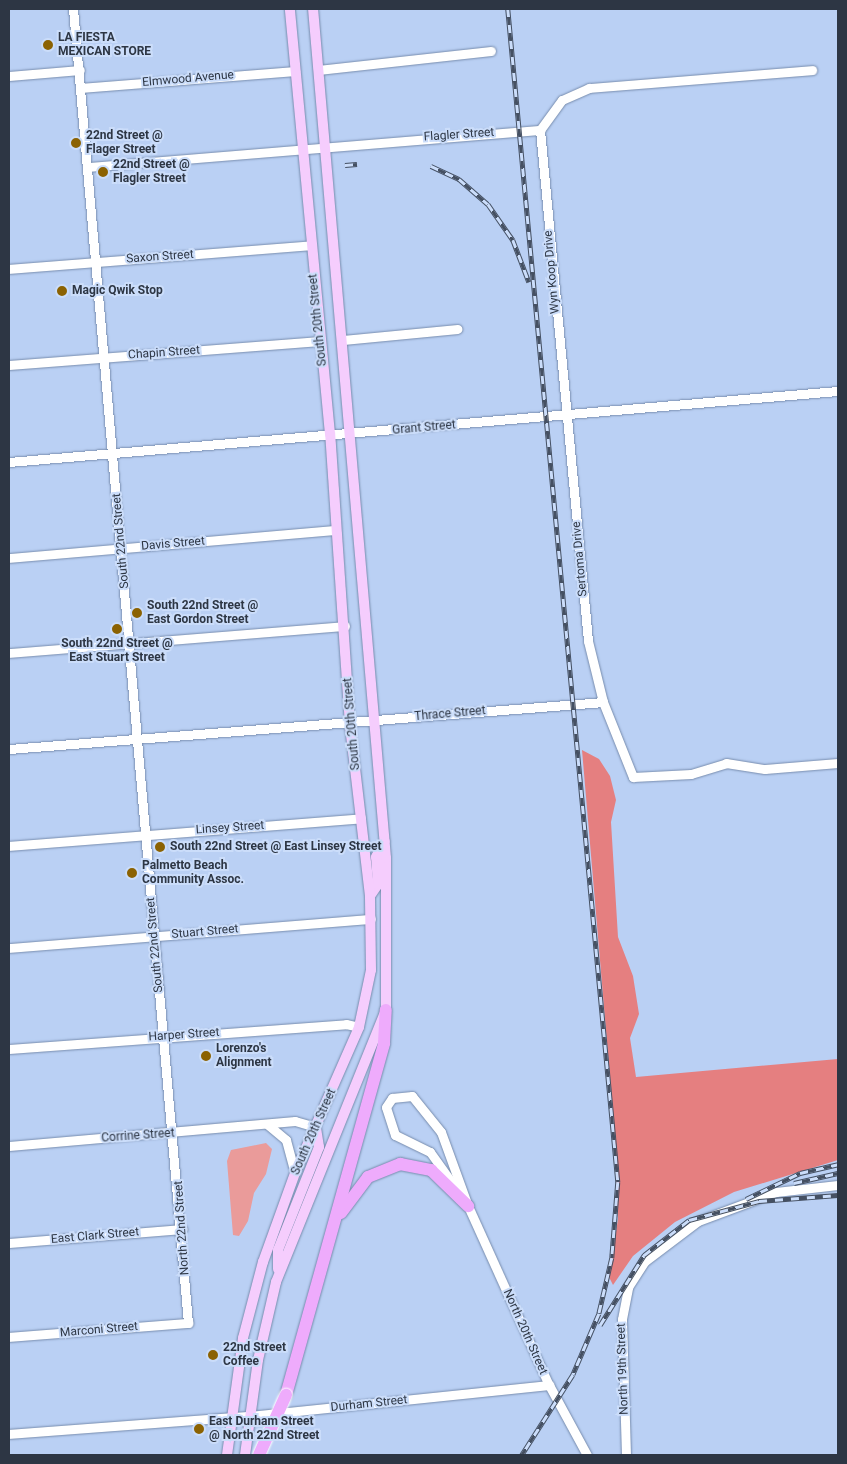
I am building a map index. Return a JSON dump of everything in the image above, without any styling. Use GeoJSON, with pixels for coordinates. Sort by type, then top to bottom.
{"type":"FeatureCollection","features":[{"type":"Feature","properties":{"kind":"highway"},"geometry":{"type":"LineString","coordinates":[[259,1455],[286,1395],[336,1224],[384,1043],[386,1010]]}},
{"type":"Feature","properties":{"kind":"highway"},"geometry":{"type":"LineString","coordinates":[[336,1224],[368,1177],[400,1164],[431,1170],[468,1206]]}},
{"type":"Feature","properties":{"kind":"main road","name":"South 20th Street"},"geometry":{"type":"LineString","coordinates":[[231,1417],[252,1300],[295,1173],[359,1027],[371,970],[370,896],[350,725],[345,626],[330,434],[310,245],[290,9]]}},
{"type":"Feature","properties":{"kind":"main road","name":"South 20th Street"},"geometry":{"type":"LineString","coordinates":[[248,1416],[278,1274],[386,1010],[385,841],[343,340],[312,9]]}},
{"type":"Feature","properties":{"kind":"main road"},"geometry":{"type":"LineString","coordinates":[[370,896],[378,884],[376,857],[385,841]]}},
{"type":"Feature","properties":{"kind":"main road"},"geometry":{"type":"LineString","coordinates":[[278,1274],[278,1250],[319,1148],[316,1127]]}},
{"type":"Feature","properties":{"kind":"main road"},"geometry":{"type":"LineString","coordinates":[[245,1455],[248,1416]]}},
{"type":"Feature","properties":{"kind":"main road"},"geometry":{"type":"LineString","coordinates":[[227,1455],[231,1417]]}},
{"type":"Feature","properties":{"kind":"street","name":"South 22nd Street"},"geometry":{"type":"LineString","coordinates":[[73,9],[114,454],[154,936],[174,1134]]}},
{"type":"Feature","properties":{"kind":"street"},"geometry":{"type":"LineString","coordinates":[[318,70],[491,51]]}},
{"type":"Feature","properties":{"kind":"street"},"geometry":{"type":"LineString","coordinates":[[9,76],[80,70]]}},
{"type":"Feature","properties":{"kind":"street"},"geometry":{"type":"LineString","coordinates":[[540,130],[562,100],[589,88],[812,70]]}},
{"type":"Feature","properties":{"kind":"street","name":"Elmwood Avenue"},"geometry":{"type":"LineString","coordinates":[[80,88],[295,71]]}},
{"type":"Feature","properties":{"kind":"street","name":"Flagler Street"},"geometry":{"type":"LineString","coordinates":[[88,167],[540,130]]}},
{"type":"Feature","properties":{"kind":"street","name":"Wyn Koop Drive"},"geometry":{"type":"LineString","coordinates":[[540,130],[564,414]]}},
{"type":"Feature","properties":{"kind":"street","name":"Saxon Street"},"geometry":{"type":"LineString","coordinates":[[9,269],[310,245]]}},
{"type":"Feature","properties":{"kind":"street"},"geometry":{"type":"LineString","coordinates":[[343,340],[457,329]]}},
{"type":"Feature","properties":{"kind":"street","name":"Chapin Street"},"geometry":{"type":"LineString","coordinates":[[9,365],[320,341]]}},
{"type":"Feature","properties":{"kind":"street","name":"Grant Street"},"geometry":{"type":"LineString","coordinates":[[9,462],[838,391]]}},
{"type":"Feature","properties":{"kind":"street","name":"Sertoma Drive"},"geometry":{"type":"LineString","coordinates":[[564,414],[588,641],[603,702]]}},
{"type":"Feature","properties":{"kind":"street","name":"Davis Street"},"geometry":{"type":"LineString","coordinates":[[9,558],[336,530]]}},
{"type":"Feature","properties":{"kind":"street"},"geometry":{"type":"LineString","coordinates":[[9,653],[345,626]]}},
{"type":"Feature","properties":{"kind":"street"},"geometry":{"type":"LineString","coordinates":[[603,702],[633,777],[691,774],[726,763],[765,769],[838,763]]}},
{"type":"Feature","properties":{"kind":"street","name":"Thrace Street"},"geometry":{"type":"LineString","coordinates":[[9,750],[138,739],[350,725],[603,702]]}},
{"type":"Feature","properties":{"kind":"street","name":"Linsey Street"},"geometry":{"type":"LineString","coordinates":[[9,846],[361,818]]}},
{"type":"Feature","properties":{"kind":"street","name":"Stuart Street"},"geometry":{"type":"LineString","coordinates":[[9,948],[371,919]]}},
{"type":"Feature","properties":{"kind":"street","name":"Harper Street"},"geometry":{"type":"LineString","coordinates":[[9,1049],[163,1036],[346,1024],[359,1027]]}},
{"type":"Feature","properties":{"kind":"street","name":"North 20th Street"},"geometry":{"type":"LineString","coordinates":[[468,1206],[430,1152],[395,1135],[386,1107],[392,1098],[412,1096],[427,1111],[441,1132],[468,1206],[549,1385],[587,1455]]}},
{"type":"Feature","properties":{"kind":"street","name":"Corrine Street"},"geometry":{"type":"LineString","coordinates":[[9,1146],[174,1134],[296,1121],[316,1127]]}},
{"type":"Feature","properties":{"kind":"street"},"geometry":{"type":"LineString","coordinates":[[266,1124],[286,1140],[295,1173]]}},
{"type":"Feature","properties":{"kind":"street","name":"North 22nd Street"},"geometry":{"type":"LineString","coordinates":[[174,1134],[188,1323]]}},
{"type":"Feature","properties":{"kind":"street","name":"North 19th Street"},"geometry":{"type":"LineString","coordinates":[[626,1455],[622,1318],[628,1287],[644,1262],[698,1221],[776,1192],[838,1185]]}},
{"type":"Feature","properties":{"kind":"street","name":"East Clark Street"},"geometry":{"type":"LineString","coordinates":[[9,1243],[182,1229]]}},
{"type":"Feature","properties":{"kind":"street","name":"Marconi Street"},"geometry":{"type":"LineString","coordinates":[[9,1337],[188,1323]]}},
{"type":"Feature","properties":{"kind":"street","name":"Durham Street"},"geometry":{"type":"LineString","coordinates":[[9,1434],[248,1416],[549,1385]]}},
{"type":"Feature","properties":{"kind":"shaded area"},"geometry":{"type":"Polygon","coordinates":[[[582,750],[599,759],[610,776],[616,800],[611,822],[618,937],[633,976],[639,1014],[630,1038],[636,1077],[838,1059],[838,1160],[734,1192],[675,1222],[633,1256],[613,1285],[609,1277],[618,1219],[614,1124],[582,750]]]}},
{"type":"Feature","properties":{"kind":"shaded area"},"geometry":{"type":"Polygon","coordinates":[[[266,1143],[272,1149],[266,1174],[254,1193],[248,1221],[239,1236],[233,1235],[227,1161],[231,1150],[266,1143]]]}},
{"type":"Feature","properties":{"kind":"railway"},"geometry":{"type":"LineString","coordinates":[[508,9],[618,1182],[612,1258],[599,1314],[573,1375],[522,1455]]}},
{"type":"Feature","properties":{"kind":"railway"},"geometry":{"type":"LineString","coordinates":[[345,165],[357,164]]}},
{"type":"Feature","properties":{"kind":"railway"},"geometry":{"type":"LineString","coordinates":[[431,166],[459,179],[488,204],[513,240],[529,282]]}},
{"type":"Feature","properties":{"kind":"railway"},"geometry":{"type":"LineString","coordinates":[[746,1199],[800,1173],[838,1164]]}},
{"type":"Feature","properties":{"kind":"railway"},"geometry":{"type":"LineString","coordinates":[[794,1183],[838,1173]]}},
{"type":"Feature","properties":{"kind":"railway"},"geometry":{"type":"LineString","coordinates":[[600,1325],[644,1255],[689,1220],[759,1201],[838,1195]]}},
{"type":"Feature","properties":{"kind":"place","name":"LA FIESTA MEXICAN STORE"},"geometry":{"type":"Point","coordinates":[48,45]}},
{"type":"Feature","properties":{"kind":"place","name":"22nd Street @ Flager Street"},"geometry":{"type":"Point","coordinates":[76,143]}},
{"type":"Feature","properties":{"kind":"place","name":"22nd Street @ Flagler Street"},"geometry":{"type":"Point","coordinates":[103,172]}},
{"type":"Feature","properties":{"kind":"place","name":"Magic Qwik Stop"},"geometry":{"type":"Point","coordinates":[62,291]}},
{"type":"Feature","properties":{"kind":"place","name":"South 22nd Street @ East Gordon Street"},"geometry":{"type":"Point","coordinates":[137,613]}},
{"type":"Feature","properties":{"kind":"place","name":"South 22nd Street @ East Stuart Street"},"geometry":{"type":"Point","coordinates":[117,629]}},
{"type":"Feature","properties":{"kind":"place","name":"South 22nd Street @ East Linsey Street"},"geometry":{"type":"Point","coordinates":[160,847]}},
{"type":"Feature","properties":{"kind":"place","name":"Palmetto Beach Community Assoc."},"geometry":{"type":"Point","coordinates":[132,873]}},
{"type":"Feature","properties":{"kind":"place","name":"Lorenzo's Alignment"},"geometry":{"type":"Point","coordinates":[206,1056]}},
{"type":"Feature","properties":{"kind":"place","name":"22nd Street Coffee"},"geometry":{"type":"Point","coordinates":[213,1355]}},
{"type":"Feature","properties":{"kind":"place","name":"East Durham Street @ North 22nd Street"},"geometry":{"type":"Point","coordinates":[199,1429]}}]}
